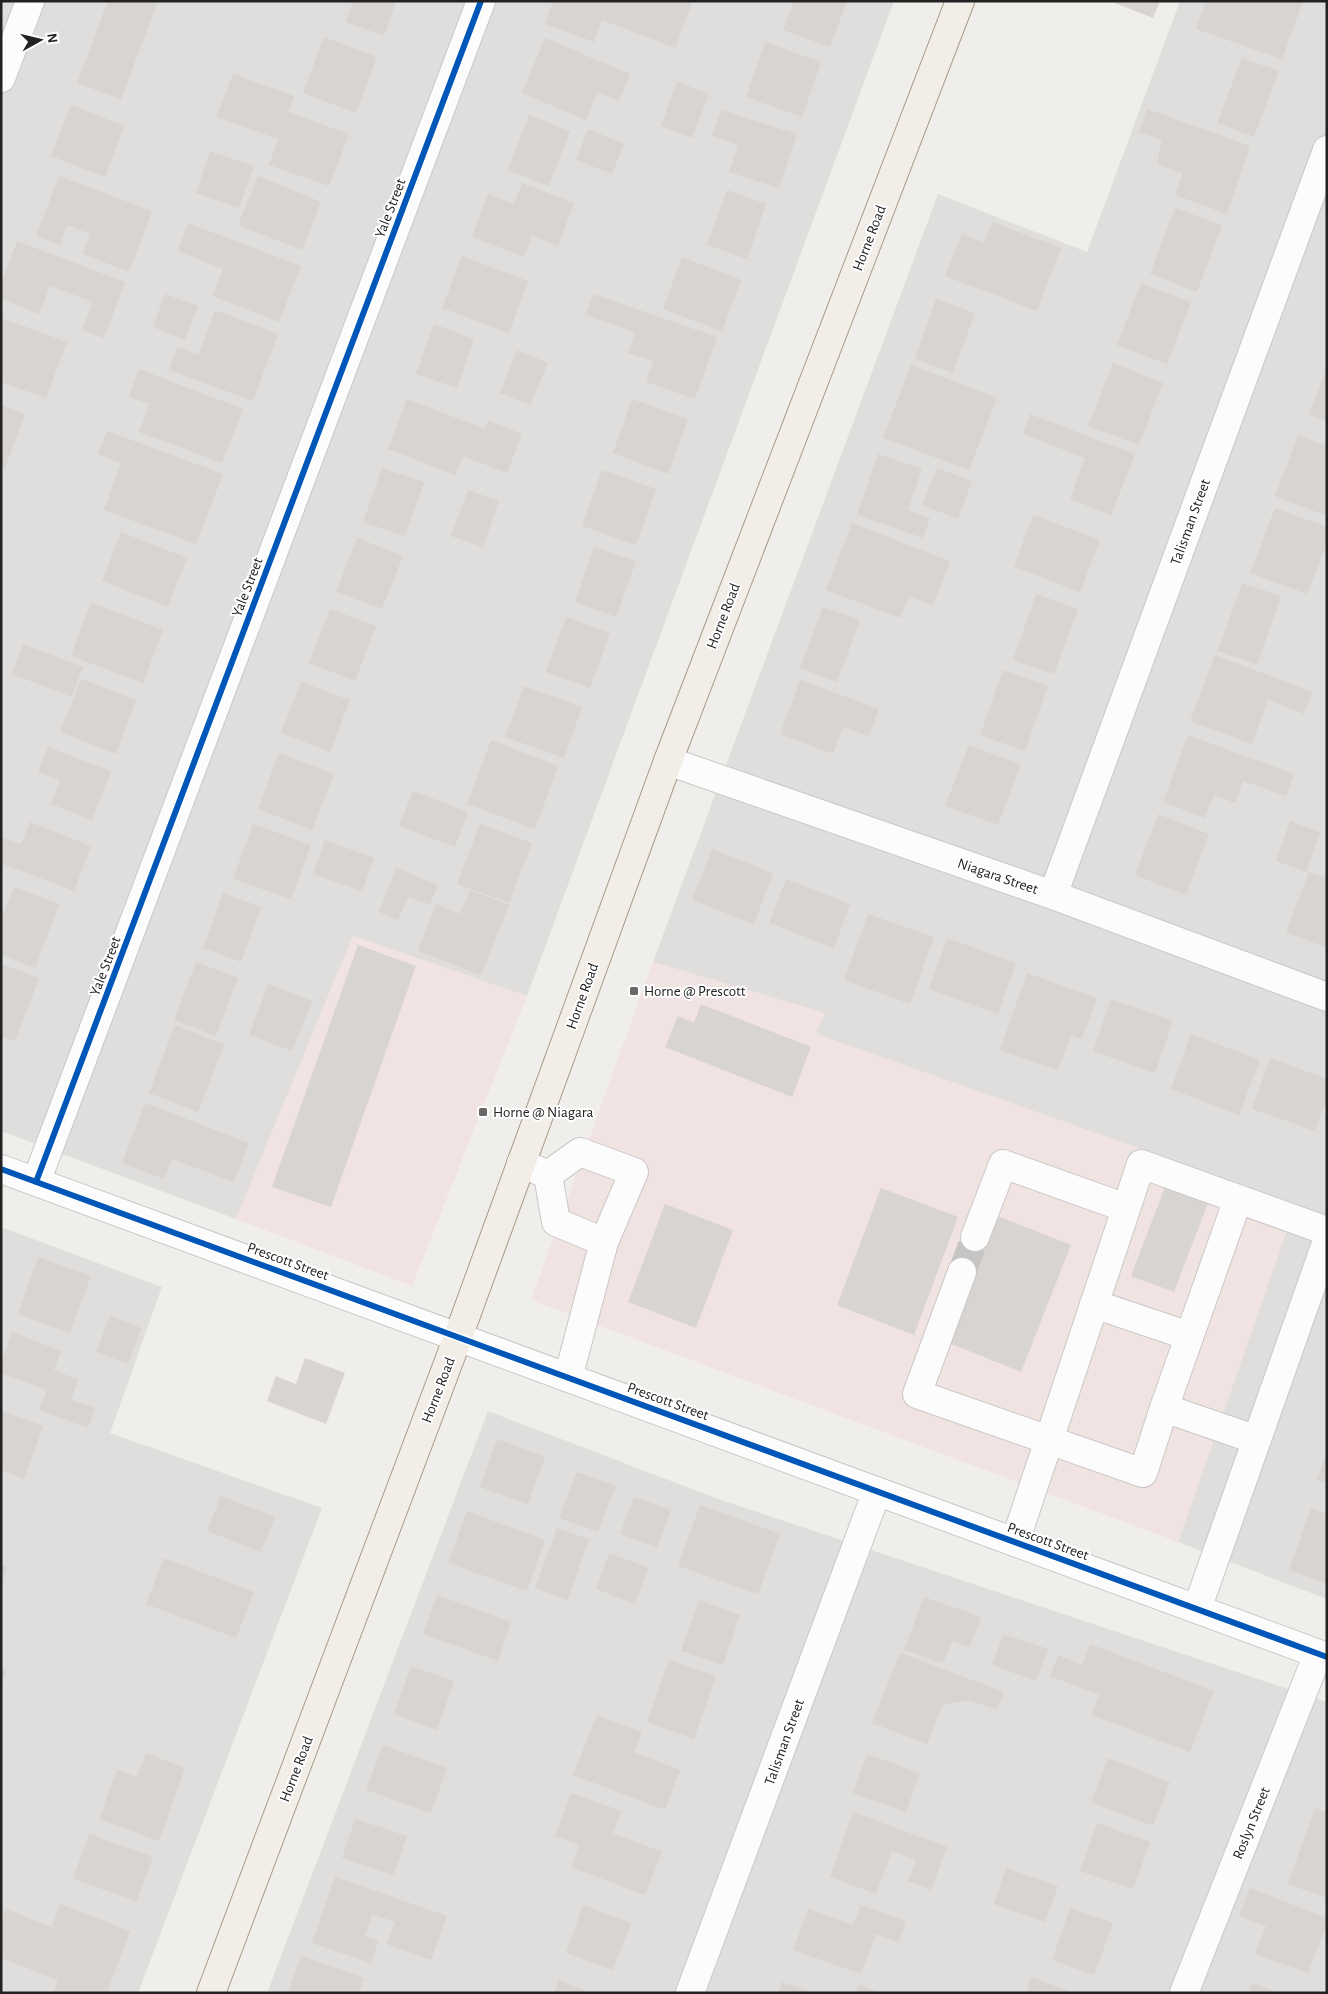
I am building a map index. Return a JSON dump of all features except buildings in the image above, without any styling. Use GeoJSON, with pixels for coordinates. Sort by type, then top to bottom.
{"type":"FeatureCollection","features":[{"type":"Feature","properties":{"kind":"main road","name":"Horne Road"},"geometry":{"type":"LineString","coordinates":[[212,1993],[458,1337],[668,761],[960,1]]}},
{"type":"Feature","properties":{"kind":"street"},"geometry":{"type":"LineString","coordinates":[[1,78],[30,1]]}},
{"type":"Feature","properties":{"kind":"street","name":"Yale Street"},"geometry":{"type":"LineString","coordinates":[[36,1182],[481,1]]}},
{"type":"Feature","properties":{"kind":"street","name":"Talisman Street"},"geometry":{"type":"LineString","coordinates":[[1053,895],[1327,150]]}},
{"type":"Feature","properties":{"kind":"street","name":"Niagara Street"},"geometry":{"type":"LineString","coordinates":[[668,761],[1053,895],[1327,997]]}},
{"type":"Feature","properties":{"kind":"street"},"geometry":{"type":"LineString","coordinates":[[548,1175],[580,1152],[634,1172],[604,1242],[568,1378]]}},
{"type":"Feature","properties":{"kind":"street"},"geometry":{"type":"LineString","coordinates":[[521,1163],[548,1175]]}},
{"type":"Feature","properties":{"kind":"street"},"geometry":{"type":"LineString","coordinates":[[975,1237],[1003,1164],[1126,1208]]}},
{"type":"Feature","properties":{"kind":"street"},"geometry":{"type":"LineString","coordinates":[[1015,1542],[1141,1164],[1327,1231]]}},
{"type":"Feature","properties":{"kind":"street","name":"Prescott Street"},"geometry":{"type":"LineString","coordinates":[[1,1169],[1322,1655]]}},
{"type":"Feature","properties":{"kind":"street"},"geometry":{"type":"LineString","coordinates":[[548,1175],[556,1222],[604,1242]]}},
{"type":"Feature","properties":{"kind":"street"},"geometry":{"type":"LineString","coordinates":[[962,1272],[916,1394],[1143,1473],[1238,1199]]}},
{"type":"Feature","properties":{"kind":"street"},"geometry":{"type":"LineString","coordinates":[[1197,1609],[1327,1240]]}},
{"type":"Feature","properties":{"kind":"street"},"geometry":{"type":"LineString","coordinates":[[1094,1304],[1189,1336]]}},
{"type":"Feature","properties":{"kind":"street"},"geometry":{"type":"LineString","coordinates":[[1164,1408],[1257,1440]]}},
{"type":"Feature","properties":{"kind":"street","name":"Talisman Street"},"geometry":{"type":"LineString","coordinates":[[690,1993],[877,1491]]}},
{"type":"Feature","properties":{"kind":"street","name":"Roslyn Street"},"geometry":{"type":"LineString","coordinates":[[1184,1993],[1322,1655]]}},
{"type":"Feature","properties":{"kind":"shaded area"},"geometry":{"type":"Polygon","coordinates":[[[1,1],[894,1],[527,996],[353,936],[236,1219],[1,1131],[1,1]]]}},
{"type":"Feature","properties":{"kind":"shaded area"},"geometry":{"type":"Polygon","coordinates":[[[1180,1],[1327,1],[1327,1599],[1178,1542],[1296,1204],[816,1034],[824,1013],[653,962],[938,194],[1087,252],[1180,1]]]}},
{"type":"Feature","properties":{"kind":"shaded area"},"geometry":{"type":"Polygon","coordinates":[[[353,936],[527,996],[412,1286],[236,1219],[353,936]]]}},
{"type":"Feature","properties":{"kind":"shaded area"},"geometry":{"type":"Polygon","coordinates":[[[653,962],[825,1013],[816,1034],[1296,1204],[1178,1542],[531,1300],[653,962]]]}},
{"type":"Feature","properties":{"kind":"shaded area"},"geometry":{"type":"Polygon","coordinates":[[[1,1227],[162,1287],[110,1433],[322,1508],[138,1993],[1,1993],[1,1227]]]}},
{"type":"Feature","properties":{"kind":"shaded area"},"geometry":{"type":"Polygon","coordinates":[[[488,1411],[721,1500],[1327,1702],[1327,1993],[267,1993],[488,1411]]]}},
{"type":"Feature","properties":{"kind":"tunnel"},"geometry":{"type":"LineString","coordinates":[[962,1272],[975,1237]]}},
{"type":"Feature","properties":{"kind":"cycle path"},"geometry":{"type":"LineString","coordinates":[[36,1182],[481,1]]}},
{"type":"Feature","properties":{"kind":"cycle path"},"geometry":{"type":"LineString","coordinates":[[1,1169],[1327,1657]]}},
{"type":"Feature","properties":{"kind":"place","name":"Horne @ Prescott"},"geometry":{"type":"Point","coordinates":[634,991]}},
{"type":"Feature","properties":{"kind":"place","name":"Horne @ Niagara"},"geometry":{"type":"Point","coordinates":[483,1112]}}]}
